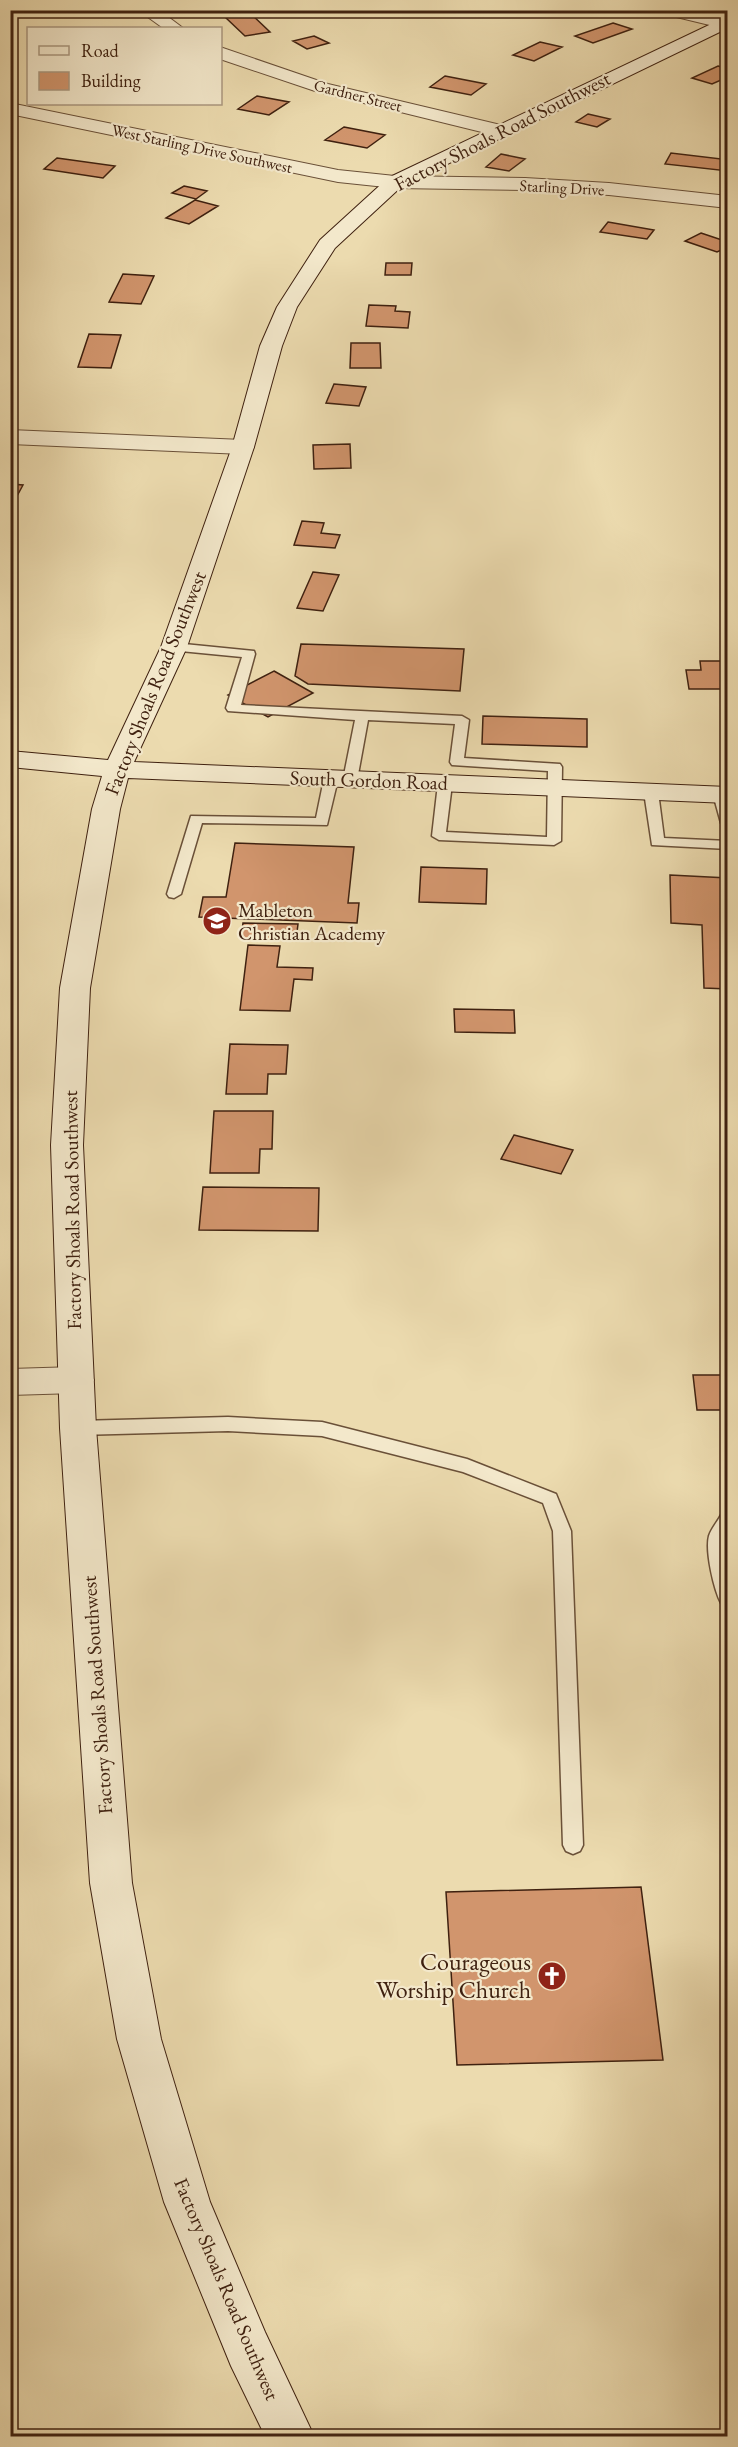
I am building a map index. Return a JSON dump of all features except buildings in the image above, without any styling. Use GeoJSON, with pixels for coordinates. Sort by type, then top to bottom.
{"type":"FeatureCollection","features":[{"type":"Feature","properties":{"kind":"street"},"geometry":{"type":"LineString","coordinates":[[146,10],[172,27]]}},
{"type":"Feature","properties":{"kind":"street"},"geometry":{"type":"LineString","coordinates":[[670,10],[725,22]]}},
{"type":"Feature","properties":{"kind":"street","name":"Factory Shoals Road Southwest"},"geometry":{"type":"LineString","coordinates":[[290,2436],[248,2349],[187,2202],[139,2039],[111,1883],[78,1428],[67,1145],[75,988],[105,809],[117,769],[174,647],[243,447],[271,346],[287,308],[327,244],[395,182],[498,130],[725,22]]}},
{"type":"Feature","properties":{"kind":"street","name":"Gardner Street"},"geometry":{"type":"LineString","coordinates":[[222,53],[251,66],[313,84],[498,130]]}},
{"type":"Feature","properties":{"kind":"street","name":"West Starling Drive Southwest"},"geometry":{"type":"LineString","coordinates":[[10,108],[338,176],[395,182]]}},
{"type":"Feature","properties":{"kind":"street","name":"Starling Drive"},"geometry":{"type":"LineString","coordinates":[[395,182],[535,185],[659,193],[728,202]]}},
{"type":"Feature","properties":{"kind":"street"},"geometry":{"type":"LineString","coordinates":[[10,437],[243,447]]}},
{"type":"Feature","properties":{"kind":"street","name":"South Gordon Road"},"geometry":{"type":"LineString","coordinates":[[10,759],[117,769],[724,794]]}},
{"type":"Feature","properties":{"kind":"street"},"geometry":{"type":"LineString","coordinates":[[10,1382],[76,1380]]}},
{"type":"Feature","properties":{"kind":"lane"},"geometry":{"type":"LineString","coordinates":[[174,647],[249,654],[233,708],[462,720],[457,762],[555,767],[554,841],[439,836],[445,784]]}},
{"type":"Feature","properties":{"kind":"lane"},"geometry":{"type":"LineString","coordinates":[[174,894],[196,819],[322,822],[341,779],[362,716]]}},
{"type":"Feature","properties":{"kind":"lane"},"geometry":{"type":"LineString","coordinates":[[651,792],[657,842],[728,845]]}},
{"type":"Feature","properties":{"kind":"lane"},"geometry":{"type":"LineString","coordinates":[[724,794],[728,823]]}},
{"type":"Feature","properties":{"kind":"lane"},"geometry":{"type":"LineString","coordinates":[[78,1428],[228,1424],[322,1429],[467,1466],[550,1499],[562,1531],[573,1845]]}},
{"type":"Feature","properties":{"kind":"lane"},"geometry":{"type":"LineString","coordinates":[[728,1520],[718,1537],[721,1572],[728,1598]]}},
{"type":"Feature","properties":{"kind":"place","name":"Mableton Christian Academy"},"geometry":{"type":"Point","coordinates":[217,921]}},
{"type":"Feature","properties":{"kind":"place","name":"Courageous Worship Church"},"geometry":{"type":"Point","coordinates":[552,1976]}}]}
